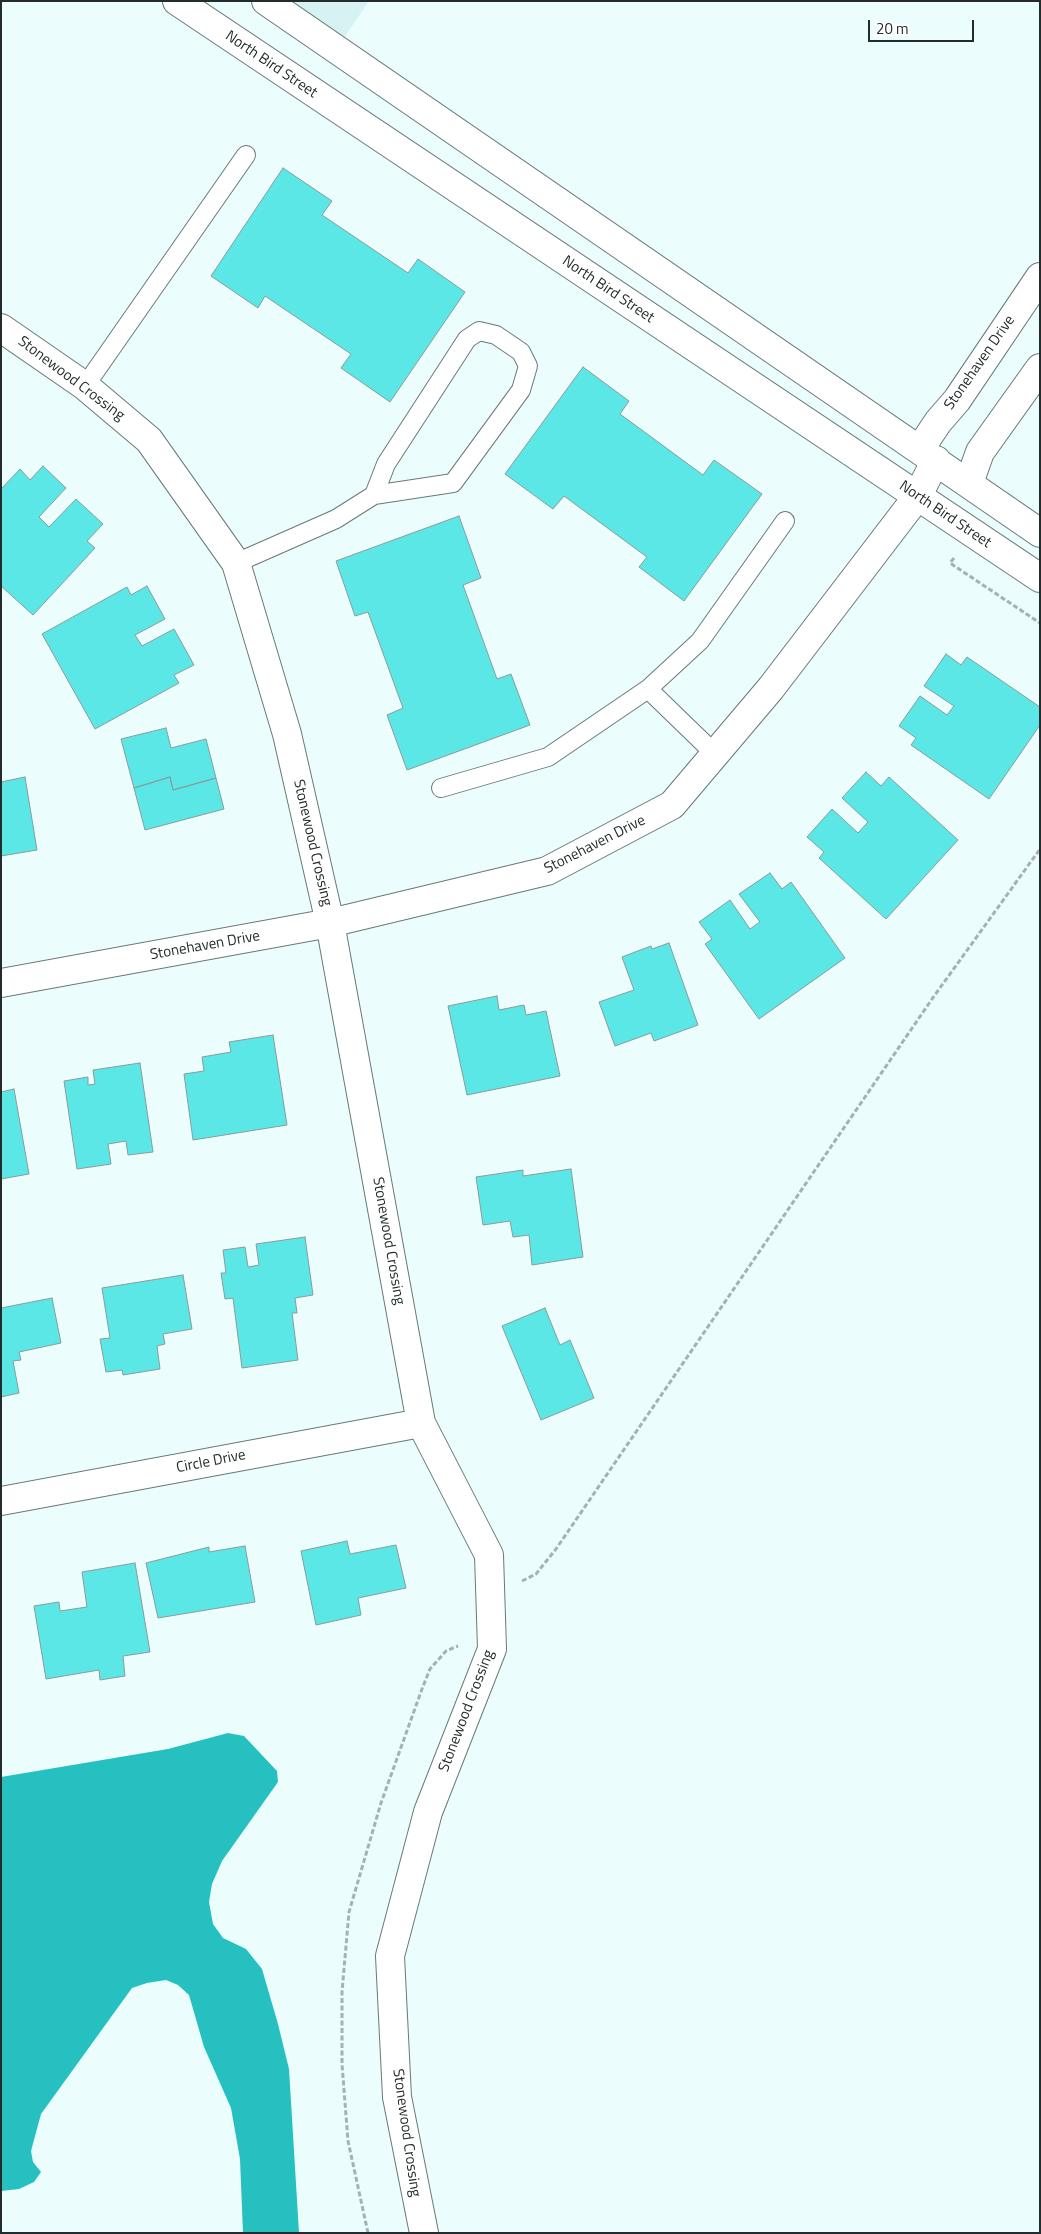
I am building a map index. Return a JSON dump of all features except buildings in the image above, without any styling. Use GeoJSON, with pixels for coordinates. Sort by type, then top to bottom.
{"type":"FeatureCollection","features":[{"type":"Feature","properties":{"kind":"street","name":"North Bird Street"},"geometry":{"type":"LineString","coordinates":[[177,1],[1040,578]]}},
{"type":"Feature","properties":{"kind":"street"},"geometry":{"type":"LineString","coordinates":[[266,1],[928,454],[1040,533]]}},
{"type":"Feature","properties":{"kind":"street","name":"Stonehaven Drive"},"geometry":{"type":"LineString","coordinates":[[1,983],[330,923],[547,871],[672,806],[771,688],[917,497],[938,422],[958,400],[1040,277]]}},
{"type":"Feature","properties":{"kind":"street","name":"Stonewood Crossing"},"geometry":{"type":"LineString","coordinates":[[1,328],[85,386],[149,440],[236,564],[287,734],[330,923],[421,1422],[489,1555],[492,1649],[428,1812],[390,1956],[397,2097],[424,2233]]}},
{"type":"Feature","properties":{"kind":"street"},"geometry":{"type":"LineString","coordinates":[[969,483],[980,452],[1040,368]]}},
{"type":"Feature","properties":{"kind":"street","name":"Circle Drive"},"geometry":{"type":"LineString","coordinates":[[1,1501],[421,1422]]}},
{"type":"Feature","properties":{"kind":"lane"},"geometry":{"type":"LineString","coordinates":[[85,386],[246,155]]}},
{"type":"Feature","properties":{"kind":"lane"},"geometry":{"type":"LineString","coordinates":[[236,564],[336,519],[374,495],[453,483],[521,390],[528,366],[521,352],[496,335],[479,331],[468,339],[386,464],[374,495]]}},
{"type":"Feature","properties":{"kind":"lane"},"geometry":{"type":"LineString","coordinates":[[441,788],[548,757],[648,689],[700,641],[786,521]]}},
{"type":"Feature","properties":{"kind":"lane"},"geometry":{"type":"LineString","coordinates":[[648,689],[716,754]]}},
{"type":"Feature","properties":{"kind":"path"},"geometry":{"type":"LineString","coordinates":[[955,556],[950,563],[1040,624]]}},
{"type":"Feature","properties":{"kind":"path"},"geometry":{"type":"LineString","coordinates":[[368,2233],[348,2141],[342,2064],[342,1992],[349,1912],[381,1803],[430,1669],[446,1651],[462,1644],[522,1581],[536,1574],[556,1549],[932,999],[1040,848]]}},
{"type":"Feature","properties":{"kind":"shaded area"},"geometry":{"type":"Polygon","coordinates":[[[282,1],[369,1],[341,42],[282,1]]]}},
{"type":"Feature","properties":{"kind":"water"},"geometry":{"type":"Polygon","coordinates":[[[228,1733],[244,1736],[277,1771],[278,1782],[222,1861],[212,1884],[209,1902],[213,1924],[223,1938],[246,1949],[262,1969],[278,2024],[289,2069],[299,2233],[243,2233],[240,2159],[231,2108],[204,2047],[189,1995],[178,1985],[166,1980],[132,1988],[41,2114],[31,2151],[33,2162],[41,2172],[34,2182],[19,2189],[1,2191],[1,1777],[168,1749],[228,1733]]]}}]}
